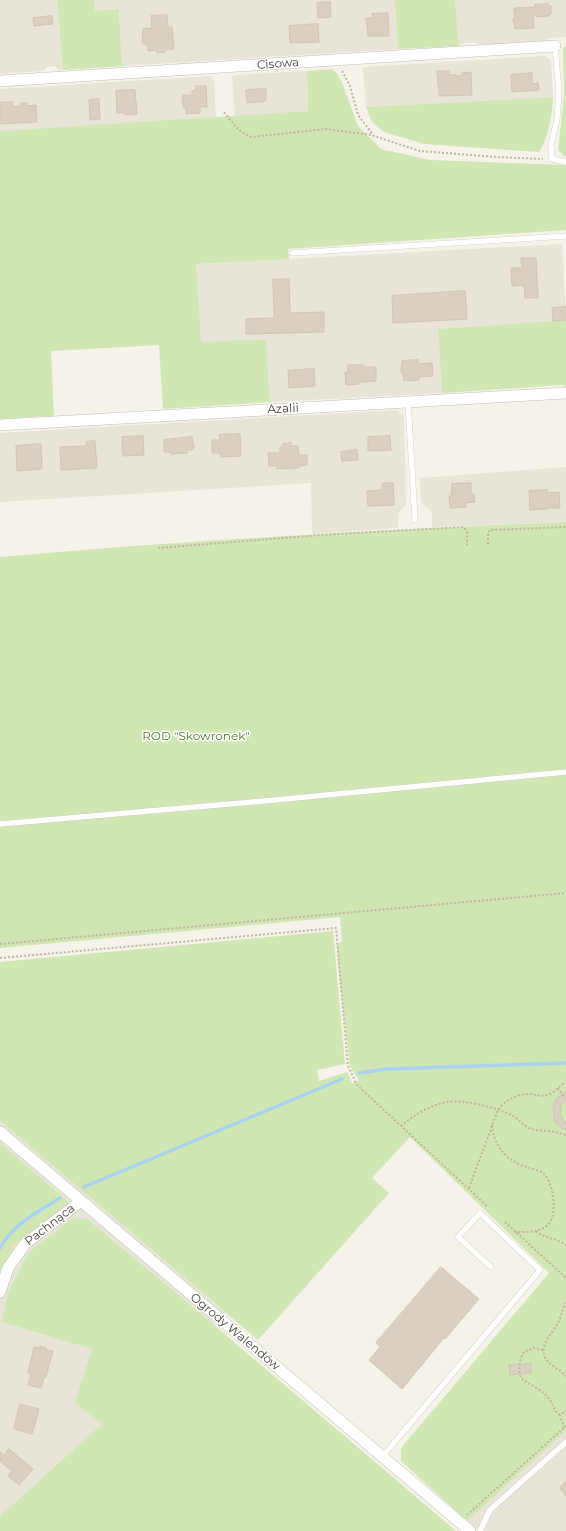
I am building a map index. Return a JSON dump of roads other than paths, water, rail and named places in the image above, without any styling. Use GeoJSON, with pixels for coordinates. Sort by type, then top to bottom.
{"type":"FeatureCollection","features":[{"type":"Feature","properties":{"kind":"street","name":"Cisowa"},"geometry":{"type":"LineString","coordinates":[[0,81],[555,46]]}},
{"type":"Feature","properties":{"kind":"street","name":"Azalii"},"geometry":{"type":"LineString","coordinates":[[0,425],[566,393]]}},
{"type":"Feature","properties":{"kind":"street","name":"Ogrody Walendów"},"geometry":{"type":"LineString","coordinates":[[0,1132],[470,1531]]}},
{"type":"Feature","properties":{"kind":"street","name":"Pachnąca"},"geometry":{"type":"LineString","coordinates":[[0,1292],[8,1268],[24,1244],[81,1201]]}},
{"type":"Feature","properties":{"kind":"lane"},"geometry":{"type":"LineString","coordinates":[[555,46],[559,92],[557,119],[551,145],[552,159],[566,162]]}},
{"type":"Feature","properties":{"kind":"lane"},"geometry":{"type":"LineString","coordinates":[[292,253],[566,236]]}},
{"type":"Feature","properties":{"kind":"lane"},"geometry":{"type":"LineString","coordinates":[[408,402],[416,520]]}},
{"type":"Feature","properties":{"kind":"lane"},"geometry":{"type":"LineString","coordinates":[[0,824],[264,801],[566,772]]}},
{"type":"Feature","properties":{"kind":"lane"},"geometry":{"type":"LineString","coordinates":[[382,1456],[540,1270],[480,1214],[458,1237],[491,1267]]}},
{"type":"Feature","properties":{"kind":"lane"},"geometry":{"type":"LineString","coordinates":[[480,1531],[490,1510],[566,1442]]}},
{"type":"Feature","properties":{"kind":"waterway"},"geometry":{"type":"LineString","coordinates":[[359,1073],[387,1069],[566,1063]]}},
{"type":"Feature","properties":{"kind":"waterway"},"geometry":{"type":"LineString","coordinates":[[84,1187],[342,1079]]}},
{"type":"Feature","properties":{"kind":"waterway"},"geometry":{"type":"LineString","coordinates":[[0,1248],[11,1232],[35,1213],[60,1198]]}},
{"type":"Feature","properties":{"kind":"park label","name":"ROD \"Skowronek\""},"geometry":{"type":"Point","coordinates":[196,736]}}]}
